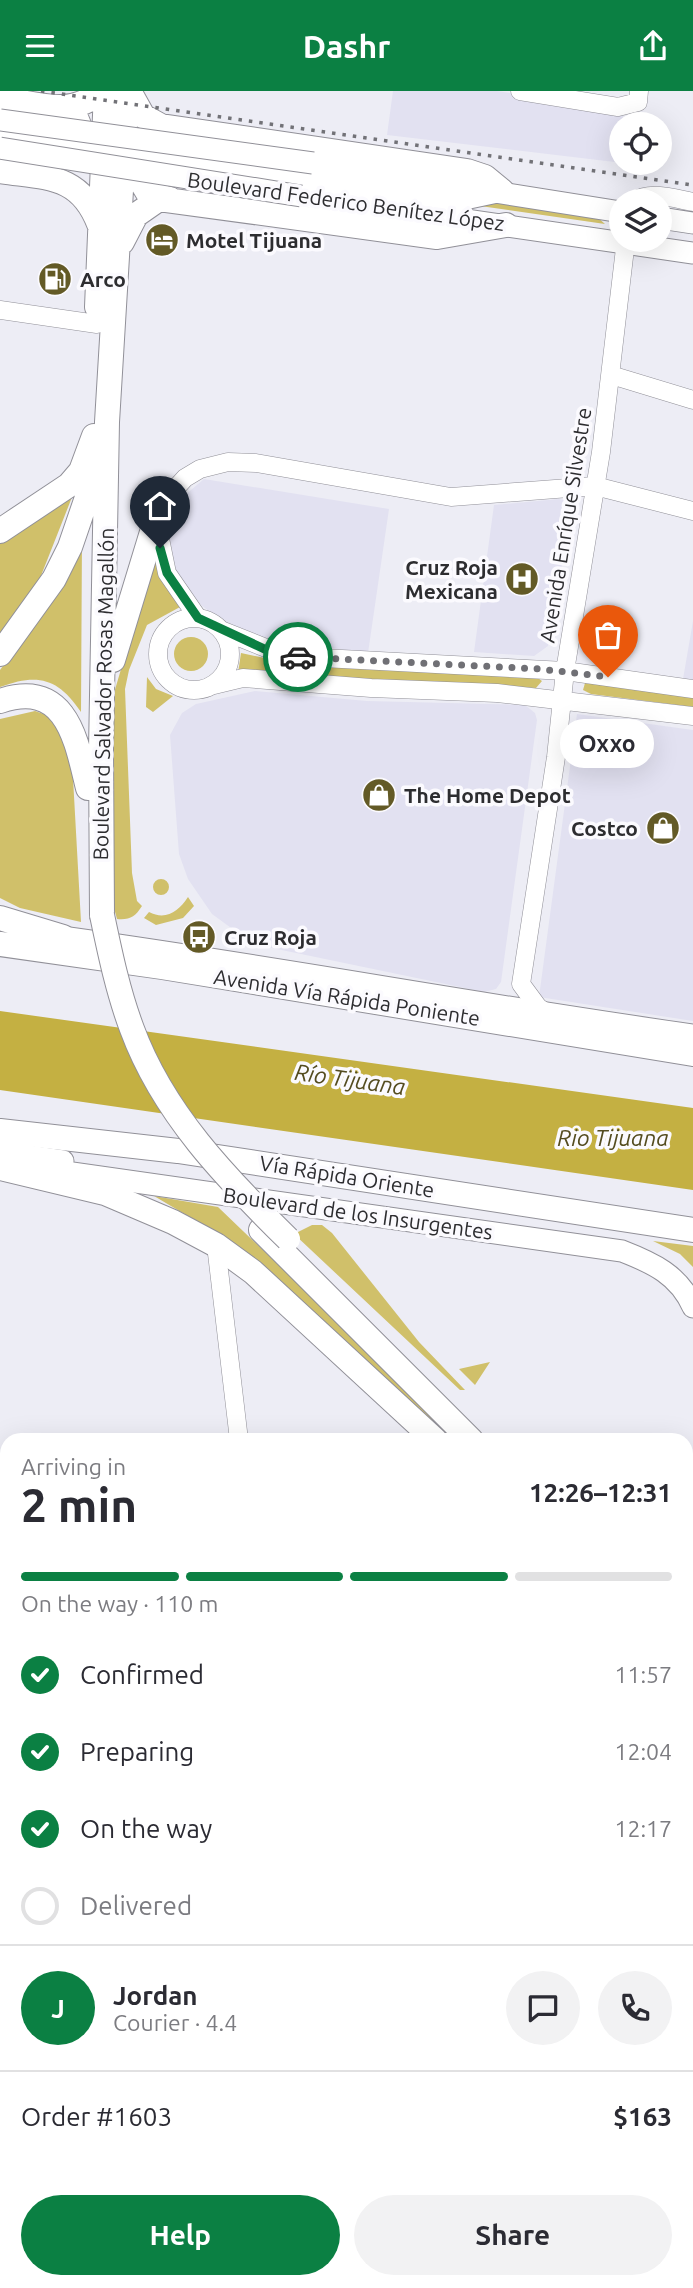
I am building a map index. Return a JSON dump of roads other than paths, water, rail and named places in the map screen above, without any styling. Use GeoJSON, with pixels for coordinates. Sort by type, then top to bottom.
{"type":"FeatureCollection","features":[{"type":"Feature","properties":{"kind":"highway"},"geometry":{"type":"LineString","coordinates":[[0,98],[64,108],[84,104],[99,91]]}},
{"type":"Feature","properties":{"kind":"highway","name":"Boulevard Salvador Rosas Magallón"},"geometry":{"type":"LineString","coordinates":[[106,91],[114,150],[119,249],[107,422],[96,914],[120,994],[149,1067],[195,1140],[237,1189],[482,1433]]}},
{"type":"Feature","properties":{"kind":"highway"},"geometry":{"type":"LineString","coordinates":[[128,91],[143,116],[161,126],[467,171],[485,177],[502,191]]}},
{"type":"Feature","properties":{"kind":"highway","name":"Boulevard Salvador Rosas Magallón"},"geometry":{"type":"LineString","coordinates":[[128,91],[114,150],[101,229],[94,436],[88,788],[96,914],[106,995],[120,1035],[153,1102],[202,1172],[464,1433]]}},
{"type":"Feature","properties":{"kind":"highway"},"geometry":{"type":"LineString","coordinates":[[54,140],[67,139],[78,131],[78,119],[64,108]]}},
{"type":"Feature","properties":{"kind":"highway"},"geometry":{"type":"LineString","coordinates":[[160,157],[144,166],[139,178],[148,193],[170,199],[437,237],[506,225]]}},
{"type":"Feature","properties":{"kind":"highway"},"geometry":{"type":"LineString","coordinates":[[0,171],[75,187],[87,197],[101,229]]}},
{"type":"Feature","properties":{"kind":"highway"},"geometry":{"type":"LineString","coordinates":[[119,249],[128,225],[139,211],[159,199],[170,199]]}},
{"type":"Feature","properties":{"kind":"highway"},"geometry":{"type":"LineString","coordinates":[[0,531],[69,485],[81,471],[94,436]]}},
{"type":"Feature","properties":{"kind":"highway"},"geometry":{"type":"LineString","coordinates":[[0,655],[54,579],[70,547],[94,477]]}},
{"type":"Feature","properties":{"kind":"highway"},"geometry":{"type":"LineString","coordinates":[[102,694],[156,519]]}},
{"type":"Feature","properties":{"kind":"highway"},"geometry":{"type":"LineString","coordinates":[[0,701],[36,698],[62,712],[72,726],[88,788]]}},
{"type":"Feature","properties":{"kind":"highway"},"geometry":{"type":"LineString","coordinates":[[0,918],[63,937]]}},
{"type":"Feature","properties":{"kind":"highway","name":"Avenida Vía Rápida Poniente"},"geometry":{"type":"LineString","coordinates":[[0,944],[162,967],[693,1054]]}},
{"type":"Feature","properties":{"kind":"highway","name":"Vía Rápida Oriente"},"geometry":{"type":"LineString","coordinates":[[0,1131],[178,1151],[693,1230]]}},
{"type":"Feature","properties":{"kind":"highway"},"geometry":{"type":"LineString","coordinates":[[0,1165],[105,1193],[173,1221],[216,1245],[253,1272],[427,1433]]}},
{"type":"Feature","properties":{"kind":"main road","name":"Boulevard Federico Benítez López"},"geometry":{"type":"LineString","coordinates":[[0,120],[313,163],[609,210]]}},
{"type":"Feature","properties":{"kind":"main road"},"geometry":{"type":"LineString","coordinates":[[0,131],[448,199],[474,199],[502,191]]}},
{"type":"Feature","properties":{"kind":"main road","name":"Boulevard Federico Benítez López"},"geometry":{"type":"LineString","coordinates":[[0,148],[301,196],[609,239]]}},
{"type":"Feature","properties":{"kind":"main road"},"geometry":{"type":"LineString","coordinates":[[672,220],[693,223]]}},
{"type":"Feature","properties":{"kind":"main road","name":"Boulevard Federico Benítez López"},"geometry":{"type":"LineString","coordinates":[[672,249],[693,253]]}},
{"type":"Feature","properties":{"kind":"main road","name":"Avenida Vía Rápida Poniente"},"geometry":{"type":"LineString","coordinates":[[0,928],[209,956],[549,1015],[693,1035]]}},
{"type":"Feature","properties":{"kind":"main road","name":"Boulevard de los Insurgentes"},"geometry":{"type":"LineString","coordinates":[[0,1152],[628,1240],[663,1253],[693,1281]]}},
{"type":"Feature","properties":{"kind":"main road","name":"Boulevard de los Insurgentes"},"geometry":{"type":"LineString","coordinates":[[0,1165],[622,1251],[666,1272],[688,1295],[693,1307]]}},
{"type":"Feature","properties":{"kind":"street"},"geometry":{"type":"LineString","coordinates":[[520,91],[618,107],[638,97]]}},
{"type":"Feature","properties":{"kind":"street"},"geometry":{"type":"LineString","coordinates":[[672,198],[693,202]]}},
{"type":"Feature","properties":{"kind":"street","name":"Avenida Enríque Silvestre"},"geometry":{"type":"LineString","coordinates":[[521,983],[565,671],[611,375],[625,252]]}},
{"type":"Feature","properties":{"kind":"street"},"geometry":{"type":"LineString","coordinates":[[0,310],[97,324]]}},
{"type":"Feature","properties":{"kind":"street"},"geometry":{"type":"LineString","coordinates":[[611,375],[693,400]]}},
{"type":"Feature","properties":{"kind":"street"},"geometry":{"type":"LineString","coordinates":[[693,511],[595,486],[450,497],[256,464],[228,462],[200,469],[185,478],[165,500],[156,519],[167,573],[198,618],[273,653],[310,659],[565,671],[693,689]]}},
{"type":"Feature","properties":{"kind":"street"},"geometry":{"type":"LineString","coordinates":[[198,618],[178,622],[163,635],[157,656],[160,668],[174,685],[184,690],[196,691],[243,678],[265,679],[562,699],[693,716]]}},
{"type":"Feature","properties":{"kind":"street"},"geometry":{"type":"LineString","coordinates":[[214,685],[222,678],[230,659],[230,649],[221,630]]}},
{"type":"Feature","properties":{"kind":"street"},"geometry":{"type":"LineString","coordinates":[[478,1003],[505,996],[521,983],[534,1003],[549,1015]]}},
{"type":"Feature","properties":{"kind":"street"},"geometry":{"type":"LineString","coordinates":[[216,1245],[238,1433]]}},
{"type":"Feature","properties":{"kind":"water","name":"Rio Tijuana"},"geometry":{"type":"Polygon","coordinates":[[[0,1011],[693,1108],[693,1190],[0,1090],[0,1011]]]}},
{"type":"Feature","properties":{"kind":"railway"},"geometry":{"type":"LineString","coordinates":[[41,91],[693,185]]}},
{"type":"Feature","properties":{"kind":"place","name":"Motel Tijuana"},"geometry":{"type":"Point","coordinates":[162,240]}},
{"type":"Feature","properties":{"kind":"place","name":"Arco"},"geometry":{"type":"Point","coordinates":[55,279]}},
{"type":"Feature","properties":{"kind":"place","name":"Cruz Roja Mexicana"},"geometry":{"type":"Point","coordinates":[522,579]}},
{"type":"Feature","properties":{"kind":"place","name":"Oxxo"},"geometry":{"type":"Point","coordinates":[608,677]}},
{"type":"Feature","properties":{"kind":"place","name":"The Home Depot"},"geometry":{"type":"Point","coordinates":[379,795]}},
{"type":"Feature","properties":{"kind":"place","name":"Costco"},"geometry":{"type":"Point","coordinates":[663,828]}},
{"type":"Feature","properties":{"kind":"place","name":"Cruz Roja"},"geometry":{"type":"Point","coordinates":[199,937]}},
{"type":"Feature","properties":{"kind":"water label","name":"Río Tijuana"},"geometry":{"type":"Point","coordinates":[350,1079]}}]}
